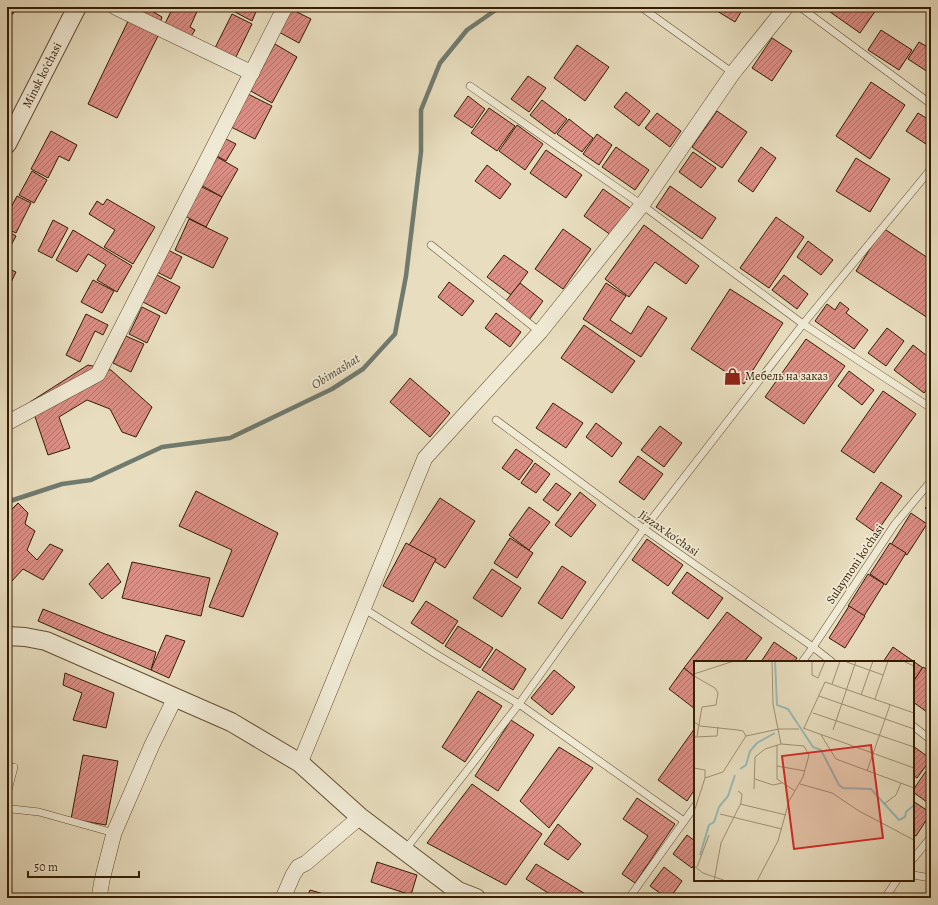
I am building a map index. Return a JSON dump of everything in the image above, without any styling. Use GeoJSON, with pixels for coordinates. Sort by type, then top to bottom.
{"type":"FeatureCollection","features":[{"type":"Feature","properties":{"kind":"street","name":"Minsk ko'chasi"},"geometry":{"type":"LineString","coordinates":[[7,144],[77,7]]}},
{"type":"Feature","properties":{"kind":"street"},"geometry":{"type":"LineString","coordinates":[[115,7],[252,73]]}},
{"type":"Feature","properties":{"kind":"street"},"geometry":{"type":"LineString","coordinates":[[7,423],[98,374],[285,7]]}},
{"type":"Feature","properties":{"kind":"street"},"geometry":{"type":"LineString","coordinates":[[300,763],[425,458],[540,332],[642,205],[733,73],[786,7]]}},
{"type":"Feature","properties":{"kind":"street"},"geometry":{"type":"LineString","coordinates":[[7,636],[25,637],[46,641],[232,722],[300,763],[360,816],[404,850],[458,891],[476,898]]}},
{"type":"Feature","properties":{"kind":"street"},"geometry":{"type":"LineString","coordinates":[[99,898],[114,834],[152,745],[175,698]]}},
{"type":"Feature","properties":{"kind":"street"},"geometry":{"type":"LineString","coordinates":[[284,898],[293,875],[298,867],[306,862],[360,816]]}},
{"type":"Feature","properties":{"kind":"lane"},"geometry":{"type":"LineString","coordinates":[[641,7],[733,73]]}},
{"type":"Feature","properties":{"kind":"lane"},"geometry":{"type":"LineString","coordinates":[[800,7],[931,104]]}},
{"type":"Feature","properties":{"kind":"lane"},"geometry":{"type":"LineString","coordinates":[[470,86],[642,205],[803,324],[931,408]]}},
{"type":"Feature","properties":{"kind":"lane"},"geometry":{"type":"LineString","coordinates":[[404,850],[518,704],[644,529],[803,324],[931,169]]}},
{"type":"Feature","properties":{"kind":"lane"},"geometry":{"type":"LineString","coordinates":[[431,245],[540,332]]}},
{"type":"Feature","properties":{"kind":"lane","name":"Jizzax ko'chasi"},"geometry":{"type":"LineString","coordinates":[[496,420],[644,529],[831,661]]}},
{"type":"Feature","properties":{"kind":"lane","name":"Sulaymoni ko'chasi"},"geometry":{"type":"LineString","coordinates":[[803,661],[895,524],[931,481]]}},
{"type":"Feature","properties":{"kind":"lane"},"geometry":{"type":"LineString","coordinates":[[363,608],[518,704],[684,821]]}},
{"type":"Feature","properties":{"kind":"lane"},"geometry":{"type":"LineString","coordinates":[[914,727],[931,740]]}},
{"type":"Feature","properties":{"kind":"lane"},"geometry":{"type":"LineString","coordinates":[[7,794],[14,767]]}},
{"type":"Feature","properties":{"kind":"lane"},"geometry":{"type":"LineString","coordinates":[[629,898],[694,807]]}},
{"type":"Feature","properties":{"kind":"lane"},"geometry":{"type":"LineString","coordinates":[[7,811],[12,808],[39,812],[114,834]]}},
{"type":"Feature","properties":{"kind":"lane"},"geometry":{"type":"LineString","coordinates":[[914,858],[931,836]]}},
{"type":"Feature","properties":{"kind":"lane"},"geometry":{"type":"LineString","coordinates":[[914,875],[931,878]]}},
{"type":"Feature","properties":{"kind":"lane"},"geometry":{"type":"LineString","coordinates":[[885,898],[896,881]]}},
{"type":"Feature","properties":{"kind":"building"},"geometry":{"type":"Polygon","coordinates":[[[7,7],[16,7],[13,14],[7,12],[7,7]]]}},
{"type":"Feature","properties":{"kind":"building"},"geometry":{"type":"Polygon","coordinates":[[[130,7],[145,7],[162,17],[160,23],[130,7]]]}},
{"type":"Feature","properties":{"kind":"building"},"geometry":{"type":"Polygon","coordinates":[[[173,7],[199,7],[190,27],[195,30],[190,38],[164,26],[173,7]]]}},
{"type":"Feature","properties":{"kind":"building"},"geometry":{"type":"Polygon","coordinates":[[[237,7],[258,7],[252,21],[235,12],[237,7]]]}},
{"type":"Feature","properties":{"kind":"building"},"geometry":{"type":"Polygon","coordinates":[[[720,7],[744,7],[735,22],[717,11],[720,7]]]}},
{"type":"Feature","properties":{"kind":"building"},"geometry":{"type":"Polygon","coordinates":[[[823,7],[872,7],[876,10],[860,33],[823,7]]]}},
{"type":"Feature","properties":{"kind":"building"},"geometry":{"type":"Polygon","coordinates":[[[289,8],[311,19],[299,43],[277,31],[289,8]]]}},
{"type":"Feature","properties":{"kind":"building"},"geometry":{"type":"Polygon","coordinates":[[[232,14],[252,24],[234,61],[213,52],[232,14]]]}},
{"type":"Feature","properties":{"kind":"building"},"geometry":{"type":"Polygon","coordinates":[[[131,15],[161,30],[117,118],[88,104],[131,15]]]}},
{"type":"Feature","properties":{"kind":"building"},"geometry":{"type":"Polygon","coordinates":[[[881,30],[912,50],[899,70],[868,50],[881,30]]]}},
{"type":"Feature","properties":{"kind":"building"},"geometry":{"type":"Polygon","coordinates":[[[772,38],[792,51],[772,81],[752,68],[772,38]]]}},
{"type":"Feature","properties":{"kind":"building"},"geometry":{"type":"Polygon","coordinates":[[[919,42],[931,49],[931,74],[908,59],[919,42]]]}},
{"type":"Feature","properties":{"kind":"building"},"geometry":{"type":"Polygon","coordinates":[[[275,44],[297,57],[272,103],[249,90],[275,44]]]}},
{"type":"Feature","properties":{"kind":"building"},"geometry":{"type":"Polygon","coordinates":[[[577,45],[609,67],[585,101],[554,78],[577,45]]]}},
{"type":"Feature","properties":{"kind":"building"},"geometry":{"type":"Polygon","coordinates":[[[528,76],[546,88],[529,112],[511,99],[528,76]]]}},
{"type":"Feature","properties":{"kind":"building"},"geometry":{"type":"Polygon","coordinates":[[[871,82],[905,105],[870,159],[836,136],[871,82]]]}},
{"type":"Feature","properties":{"kind":"building"},"geometry":{"type":"Polygon","coordinates":[[[626,92],[650,111],[639,126],[614,107],[626,92]]]}},
{"type":"Feature","properties":{"kind":"building"},"geometry":{"type":"Polygon","coordinates":[[[248,94],[272,106],[255,139],[231,127],[248,94]]]}},
{"type":"Feature","properties":{"kind":"building"},"geometry":{"type":"Polygon","coordinates":[[[468,96],[485,109],[472,128],[454,116],[468,96]]]}},
{"type":"Feature","properties":{"kind":"building"},"geometry":{"type":"Polygon","coordinates":[[[542,100],[567,119],[555,134],[530,115],[542,100]]]}},
{"type":"Feature","properties":{"kind":"building"},"geometry":{"type":"Polygon","coordinates":[[[489,108],[515,126],[497,151],[471,133],[489,108]]]}},
{"type":"Feature","properties":{"kind":"building"},"geometry":{"type":"Polygon","coordinates":[[[717,111],[747,132],[722,168],[692,147],[717,111]]]}},
{"type":"Feature","properties":{"kind":"building"},"geometry":{"type":"Polygon","coordinates":[[[657,113],[681,131],[670,147],[645,128],[657,113]]]}},
{"type":"Feature","properties":{"kind":"building"},"geometry":{"type":"Polygon","coordinates":[[[918,113],[931,121],[931,137],[926,144],[906,131],[918,113]]]}},
{"type":"Feature","properties":{"kind":"building"},"geometry":{"type":"Polygon","coordinates":[[[569,119],[593,138],[582,152],[557,134],[569,119]]]}},
{"type":"Feature","properties":{"kind":"building"},"geometry":{"type":"Polygon","coordinates":[[[517,125],[543,144],[525,170],[499,151],[517,125]]]}},
{"type":"Feature","properties":{"kind":"building"},"geometry":{"type":"Polygon","coordinates":[[[51,131],[77,145],[69,161],[59,156],[48,178],[31,169],[51,131]]]}},
{"type":"Feature","properties":{"kind":"building"},"geometry":{"type":"Polygon","coordinates":[[[597,134],[612,145],[599,165],[583,154],[597,134]]]}},
{"type":"Feature","properties":{"kind":"building"},"geometry":{"type":"Polygon","coordinates":[[[226,139],[236,144],[226,161],[217,156],[226,139]]]}},
{"type":"Feature","properties":{"kind":"building"},"geometry":{"type":"Polygon","coordinates":[[[616,147],[649,170],[635,190],[602,167],[616,147]]]}},
{"type":"Feature","properties":{"kind":"building"},"geometry":{"type":"Polygon","coordinates":[[[761,147],[776,158],[753,192],[738,181],[761,147]]]}},
{"type":"Feature","properties":{"kind":"building"},"geometry":{"type":"Polygon","coordinates":[[[546,150],[582,175],[566,198],[530,173],[546,150]]]}},
{"type":"Feature","properties":{"kind":"building"},"geometry":{"type":"Polygon","coordinates":[[[693,152],[716,168],[701,188],[679,172],[693,152]]]}},
{"type":"Feature","properties":{"kind":"building"},"geometry":{"type":"Polygon","coordinates":[[[217,157],[238,169],[222,197],[201,185],[217,157]]]}},
{"type":"Feature","properties":{"kind":"building"},"geometry":{"type":"Polygon","coordinates":[[[856,158],[890,179],[870,212],[836,191],[856,158]]]}},
{"type":"Feature","properties":{"kind":"building"},"geometry":{"type":"Polygon","coordinates":[[[487,165],[511,184],[500,199],[475,181],[487,165]]]}},
{"type":"Feature","properties":{"kind":"building"},"geometry":{"type":"Polygon","coordinates":[[[32,171],[47,180],[34,203],[19,195],[32,171]]]}},
{"type":"Feature","properties":{"kind":"building"},"geometry":{"type":"Polygon","coordinates":[[[200,186],[222,197],[206,227],[185,216],[200,186]]]}},
{"type":"Feature","properties":{"kind":"building"},"geometry":{"type":"Polygon","coordinates":[[[670,186],[716,218],[702,239],[656,207],[670,186]]]}},
{"type":"Feature","properties":{"kind":"building"},"geometry":{"type":"Polygon","coordinates":[[[603,189],[630,208],[611,235],[584,216],[603,189]]]}},
{"type":"Feature","properties":{"kind":"building"},"geometry":{"type":"Polygon","coordinates":[[[17,196],[31,203],[16,233],[7,229],[7,215],[17,196]]]}},
{"type":"Feature","properties":{"kind":"building"},"geometry":{"type":"Polygon","coordinates":[[[107,199],[155,227],[133,264],[104,247],[115,230],[89,214],[97,201],[103,205],[107,199]]]}},
{"type":"Feature","properties":{"kind":"building"},"geometry":{"type":"Polygon","coordinates":[[[776,217],[804,237],[769,288],[740,268],[776,217]]]}},
{"type":"Feature","properties":{"kind":"building"},"geometry":{"type":"Polygon","coordinates":[[[189,219],[228,238],[213,268],[175,250],[189,219]]]}},
{"type":"Feature","properties":{"kind":"building"},"geometry":{"type":"Polygon","coordinates":[[[53,220],[68,228],[52,258],[38,251],[53,220]]]}},
{"type":"Feature","properties":{"kind":"building"},"geometry":{"type":"Polygon","coordinates":[[[644,225],[699,266],[686,284],[655,262],[629,297],[605,279],[644,225]]]}},
{"type":"Feature","properties":{"kind":"building"},"geometry":{"type":"Polygon","coordinates":[[[883,228],[931,260],[931,313],[928,318],[856,271],[883,228]]]}},
{"type":"Feature","properties":{"kind":"building"},"geometry":{"type":"Polygon","coordinates":[[[563,229],[591,249],[563,289],[535,269],[563,229]]]}},
{"type":"Feature","properties":{"kind":"building"},"geometry":{"type":"Polygon","coordinates":[[[73,230],[132,266],[117,292],[97,280],[106,265],[88,254],[77,272],[56,260],[73,230]]]}},
{"type":"Feature","properties":{"kind":"building"},"geometry":{"type":"Polygon","coordinates":[[[7,231],[16,236],[7,253],[7,231]]]}},
{"type":"Feature","properties":{"kind":"building"},"geometry":{"type":"Polygon","coordinates":[[[808,241],[833,260],[821,275],[797,257],[808,241]]]}},
{"type":"Feature","properties":{"kind":"building"},"geometry":{"type":"Polygon","coordinates":[[[164,248],[182,257],[171,279],[153,270],[164,248]]]}},
{"type":"Feature","properties":{"kind":"building"},"geometry":{"type":"Polygon","coordinates":[[[504,255],[528,272],[511,295],[487,277],[504,255]]]}},
{"type":"Feature","properties":{"kind":"building"},"geometry":{"type":"Polygon","coordinates":[[[7,268],[16,272],[7,291],[7,268]]]}},
{"type":"Feature","properties":{"kind":"building"},"geometry":{"type":"Polygon","coordinates":[[[157,275],[180,287],[166,314],[143,302],[157,275]]]}},
{"type":"Feature","properties":{"kind":"building"},"geometry":{"type":"Polygon","coordinates":[[[784,275],[808,294],[797,309],[772,290],[784,275]]]}},
{"type":"Feature","properties":{"kind":"building"},"geometry":{"type":"Polygon","coordinates":[[[93,280],[114,291],[102,313],[81,302],[93,280]]]}},
{"type":"Feature","properties":{"kind":"building"},"geometry":{"type":"Polygon","coordinates":[[[449,282],[474,301],[462,316],[438,297],[449,282]]]}},
{"type":"Feature","properties":{"kind":"building"},"geometry":{"type":"Polygon","coordinates":[[[520,283],[543,301],[529,320],[505,302],[520,283]]]}},
{"type":"Feature","properties":{"kind":"building"},"geometry":{"type":"Polygon","coordinates":[[[606,283],[626,296],[610,320],[631,334],[648,306],[667,318],[641,357],[583,319],[606,283]]]}},
{"type":"Feature","properties":{"kind":"building"},"geometry":{"type":"Polygon","coordinates":[[[730,289],[783,323],[744,384],[691,349],[730,289]]]}},
{"type":"Feature","properties":{"kind":"building"},"geometry":{"type":"Polygon","coordinates":[[[840,302],[849,309],[846,313],[868,330],[854,349],[815,321],[827,304],[835,310],[840,302]]]}},
{"type":"Feature","properties":{"kind":"building"},"geometry":{"type":"Polygon","coordinates":[[[142,307],[160,316],[147,343],[129,334],[142,307]]]}},
{"type":"Feature","properties":{"kind":"building"},"geometry":{"type":"Polygon","coordinates":[[[496,313],[521,332],[510,347],[485,328],[496,313]]]}},
{"type":"Feature","properties":{"kind":"building"},"geometry":{"type":"Polygon","coordinates":[[[86,314],[108,325],[103,335],[95,331],[80,362],[66,355],[86,314]]]}},
{"type":"Feature","properties":{"kind":"building"},"geometry":{"type":"Polygon","coordinates":[[[584,325],[635,361],[612,393],[561,358],[584,325]]]}},
{"type":"Feature","properties":{"kind":"building"},"geometry":{"type":"Polygon","coordinates":[[[887,328],[904,341],[886,366],[868,353],[887,328]]]}},
{"type":"Feature","properties":{"kind":"building"},"geometry":{"type":"Polygon","coordinates":[[[126,336],[144,344],[131,372],[113,363],[126,336]]]}},
{"type":"Feature","properties":{"kind":"building"},"geometry":{"type":"Polygon","coordinates":[[[806,339],[845,366],[804,424],[765,397],[806,339]]]}},
{"type":"Feature","properties":{"kind":"building"},"geometry":{"type":"Polygon","coordinates":[[[913,345],[931,359],[931,384],[924,393],[894,370],[913,345]]]}},
{"type":"Feature","properties":{"kind":"building"},"geometry":{"type":"Polygon","coordinates":[[[88,365],[111,370],[152,407],[136,437],[122,432],[110,409],[87,400],[59,417],[70,448],[48,455],[30,402],[88,365]]]}},
{"type":"Feature","properties":{"kind":"building"},"geometry":{"type":"Polygon","coordinates":[[[849,371],[874,390],[862,405],[838,386],[849,371]]]}},
{"type":"Feature","properties":{"kind":"building"},"geometry":{"type":"Polygon","coordinates":[[[410,378],[450,413],[430,437],[390,402],[410,378]]]}},
{"type":"Feature","properties":{"kind":"building"},"geometry":{"type":"Polygon","coordinates":[[[883,391],[916,414],[874,473],[841,451],[883,391]]]}},
{"type":"Feature","properties":{"kind":"building"},"geometry":{"type":"Polygon","coordinates":[[[553,403],[583,423],[566,448],[536,428],[553,403]]]}},
{"type":"Feature","properties":{"kind":"building"},"geometry":{"type":"Polygon","coordinates":[[[596,423],[622,443],[612,457],[586,437],[596,423]]]}},
{"type":"Feature","properties":{"kind":"building"},"geometry":{"type":"Polygon","coordinates":[[[660,426],[682,443],[664,467],[641,450],[660,426]]]}},
{"type":"Feature","properties":{"kind":"building"},"geometry":{"type":"Polygon","coordinates":[[[516,449],[533,461],[519,480],[502,468],[516,449]]]}},
{"type":"Feature","properties":{"kind":"building"},"geometry":{"type":"Polygon","coordinates":[[[638,456],[663,474],[644,500],[619,482],[638,456]]]}},
{"type":"Feature","properties":{"kind":"building"},"geometry":{"type":"Polygon","coordinates":[[[535,463],[550,474],[536,493],[521,483],[535,463]]]}},
{"type":"Feature","properties":{"kind":"building"},"geometry":{"type":"Polygon","coordinates":[[[881,482],[902,496],[876,533],[856,519],[881,482]]]}},
{"type":"Feature","properties":{"kind":"building"},"geometry":{"type":"Polygon","coordinates":[[[556,483],[571,494],[558,511],[543,500],[556,483]]]}},
{"type":"Feature","properties":{"kind":"building"},"geometry":{"type":"Polygon","coordinates":[[[196,491],[278,533],[243,617],[209,607],[232,550],[179,526],[196,491]]]}},
{"type":"Feature","properties":{"kind":"building"},"geometry":{"type":"Polygon","coordinates":[[[580,492],[596,505],[571,537],[555,525],[580,492]]]}},
{"type":"Feature","properties":{"kind":"building"},"geometry":{"type":"Polygon","coordinates":[[[440,498],[475,521],[445,568],[409,545],[440,498]]]}},
{"type":"Feature","properties":{"kind":"building"},"geometry":{"type":"Polygon","coordinates":[[[18,503],[28,513],[25,524],[35,531],[27,550],[37,560],[50,544],[63,550],[43,580],[23,569],[11,582],[7,579],[7,514],[18,503]]]}},
{"type":"Feature","properties":{"kind":"building"},"geometry":{"type":"Polygon","coordinates":[[[931,503],[931,514],[925,508],[931,503]]]}},
{"type":"Feature","properties":{"kind":"building"},"geometry":{"type":"Polygon","coordinates":[[[529,507],[550,522],[529,550],[509,535],[529,507]]]}},
{"type":"Feature","properties":{"kind":"building"},"geometry":{"type":"Polygon","coordinates":[[[911,513],[927,524],[907,555],[891,545],[911,513]]]}},
{"type":"Feature","properties":{"kind":"building"},"geometry":{"type":"Polygon","coordinates":[[[510,538],[533,553],[517,578],[494,563],[510,538]]]}},
{"type":"Feature","properties":{"kind":"building"},"geometry":{"type":"Polygon","coordinates":[[[647,539],[683,565],[668,586],[632,560],[647,539]]]}},
{"type":"Feature","properties":{"kind":"building"},"geometry":{"type":"Polygon","coordinates":[[[406,543],[436,559],[413,602],[383,586],[406,543]]]}},
{"type":"Feature","properties":{"kind":"building"},"geometry":{"type":"Polygon","coordinates":[[[890,543],[906,553],[886,585],[870,574],[890,543]]]}},
{"type":"Feature","properties":{"kind":"building"},"geometry":{"type":"Polygon","coordinates":[[[132,562],[210,578],[201,616],[122,598],[132,562]]]}},
{"type":"Feature","properties":{"kind":"building"},"geometry":{"type":"Polygon","coordinates":[[[108,563],[121,582],[102,599],[89,584],[108,563]]]}},
{"type":"Feature","properties":{"kind":"building"},"geometry":{"type":"Polygon","coordinates":[[[562,566],[586,582],[562,619],[538,603],[562,566]]]}},
{"type":"Feature","properties":{"kind":"building"},"geometry":{"type":"Polygon","coordinates":[[[492,569],[521,588],[502,617],[473,598],[492,569]]]}},
{"type":"Feature","properties":{"kind":"building"},"geometry":{"type":"Polygon","coordinates":[[[687,572],[723,598],[708,619],[672,593],[687,572]]]}},
{"type":"Feature","properties":{"kind":"building"},"geometry":{"type":"Polygon","coordinates":[[[868,574],[884,584],[864,616],[848,606],[868,574]]]}},
{"type":"Feature","properties":{"kind":"building"},"geometry":{"type":"Polygon","coordinates":[[[426,601],[458,621],[443,644],[411,623],[426,601]]]}},
{"type":"Feature","properties":{"kind":"building"},"geometry":{"type":"Polygon","coordinates":[[[849,606],[865,616],[845,648],[829,638],[849,606]]]}},
{"type":"Feature","properties":{"kind":"building"},"geometry":{"type":"Polygon","coordinates":[[[43,609],[105,634],[156,652],[151,670],[38,621],[43,609]]]}},
{"type":"Feature","properties":{"kind":"building"},"geometry":{"type":"Polygon","coordinates":[[[727,612],[762,638],[745,661],[694,661],[694,676],[684,668],[727,612]]]}},
{"type":"Feature","properties":{"kind":"building"},"geometry":{"type":"Polygon","coordinates":[[[458,626],[493,648],[480,668],[445,646],[458,626]]]}},
{"type":"Feature","properties":{"kind":"building"},"geometry":{"type":"Polygon","coordinates":[[[166,635],[185,641],[169,678],[151,670],[166,635]]]}},
{"type":"Feature","properties":{"kind":"building"},"geometry":{"type":"Polygon","coordinates":[[[774,642],[797,658],[795,661],[762,661],[774,642]]]}},
{"type":"Feature","properties":{"kind":"building"},"geometry":{"type":"Polygon","coordinates":[[[893,647],[913,661],[884,661],[893,647]]]}},
{"type":"Feature","properties":{"kind":"building"},"geometry":{"type":"Polygon","coordinates":[[[496,649],[526,669],[513,690],[482,670],[496,649]]]}},
{"type":"Feature","properties":{"kind":"building"},"geometry":{"type":"Polygon","coordinates":[[[914,662],[923,668],[914,681],[914,662]]]}},
{"type":"Feature","properties":{"kind":"building"},"geometry":{"type":"Polygon","coordinates":[[[923,667],[931,672],[931,706],[927,712],[914,703],[914,680],[923,667]]]}},
{"type":"Feature","properties":{"kind":"building"},"geometry":{"type":"Polygon","coordinates":[[[684,668],[694,676],[694,708],[669,689],[684,668]]]}},
{"type":"Feature","properties":{"kind":"building"},"geometry":{"type":"Polygon","coordinates":[[[554,670],[575,687],[552,715],[531,698],[554,670]]]}},
{"type":"Feature","properties":{"kind":"building"},"geometry":{"type":"Polygon","coordinates":[[[65,673],[114,693],[106,728],[73,720],[82,693],[63,685],[65,673]]]}},
{"type":"Feature","properties":{"kind":"building"},"geometry":{"type":"Polygon","coordinates":[[[478,691],[502,706],[465,762],[442,747],[478,691]]]}},
{"type":"Feature","properties":{"kind":"building"},"geometry":{"type":"Polygon","coordinates":[[[511,720],[534,735],[498,791],[475,776],[511,720]]]}},
{"type":"Feature","properties":{"kind":"building"},"geometry":{"type":"Polygon","coordinates":[[[694,729],[694,790],[687,801],[658,780],[694,729]]]}},
{"type":"Feature","properties":{"kind":"building"},"geometry":{"type":"Polygon","coordinates":[[[559,747],[593,768],[549,828],[520,801],[559,747]]]}},
{"type":"Feature","properties":{"kind":"building"},"geometry":{"type":"Polygon","coordinates":[[[914,747],[931,759],[917,778],[914,776],[914,747]]]}},
{"type":"Feature","properties":{"kind":"building"},"geometry":{"type":"Polygon","coordinates":[[[83,755],[118,761],[106,825],[71,819],[83,755]]]}},
{"type":"Feature","properties":{"kind":"building"},"geometry":{"type":"Polygon","coordinates":[[[931,764],[931,805],[914,793],[914,789],[931,764]]]}},
{"type":"Feature","properties":{"kind":"building"},"geometry":{"type":"Polygon","coordinates":[[[472,784],[542,834],[506,885],[427,843],[472,784]]]}},
{"type":"Feature","properties":{"kind":"building"},"geometry":{"type":"Polygon","coordinates":[[[637,798],[675,824],[635,883],[622,874],[648,836],[623,819],[637,798]]]}},
{"type":"Feature","properties":{"kind":"building"},"geometry":{"type":"Polygon","coordinates":[[[914,802],[931,813],[916,836],[914,835],[914,802]]]}},
{"type":"Feature","properties":{"kind":"building"},"geometry":{"type":"Polygon","coordinates":[[[558,824],[581,844],[568,860],[544,844],[558,824]]]}},
{"type":"Feature","properties":{"kind":"building"},"geometry":{"type":"Polygon","coordinates":[[[687,835],[694,840],[694,865],[692,868],[673,854],[687,835]]]}},
{"type":"Feature","properties":{"kind":"building"},"geometry":{"type":"Polygon","coordinates":[[[377,862],[417,875],[411,895],[371,882],[377,862]]]}},
{"type":"Feature","properties":{"kind":"building"},"geometry":{"type":"Polygon","coordinates":[[[536,864],[592,898],[556,898],[526,879],[536,864]]]}},
{"type":"Feature","properties":{"kind":"building"},"geometry":{"type":"Polygon","coordinates":[[[664,867],[682,881],[670,898],[667,898],[650,886],[664,867]]]}},
{"type":"Feature","properties":{"kind":"building"},"geometry":{"type":"Polygon","coordinates":[[[310,890],[334,897],[334,898],[307,898],[310,890]]]}},
{"type":"Feature","properties":{"kind":"waterway","name":"Obimashat"},"geometry":{"type":"LineString","coordinates":[[7,502],[62,484],[91,480],[162,447],[230,438],[332,389],[363,369],[395,334],[406,276],[421,152],[421,110],[440,63],[467,30],[500,7]]}},
{"type":"Feature","properties":{"kind":"place","name":"Мебель на заказ"},"geometry":{"type":"Point","coordinates":[732,376]}}]}
